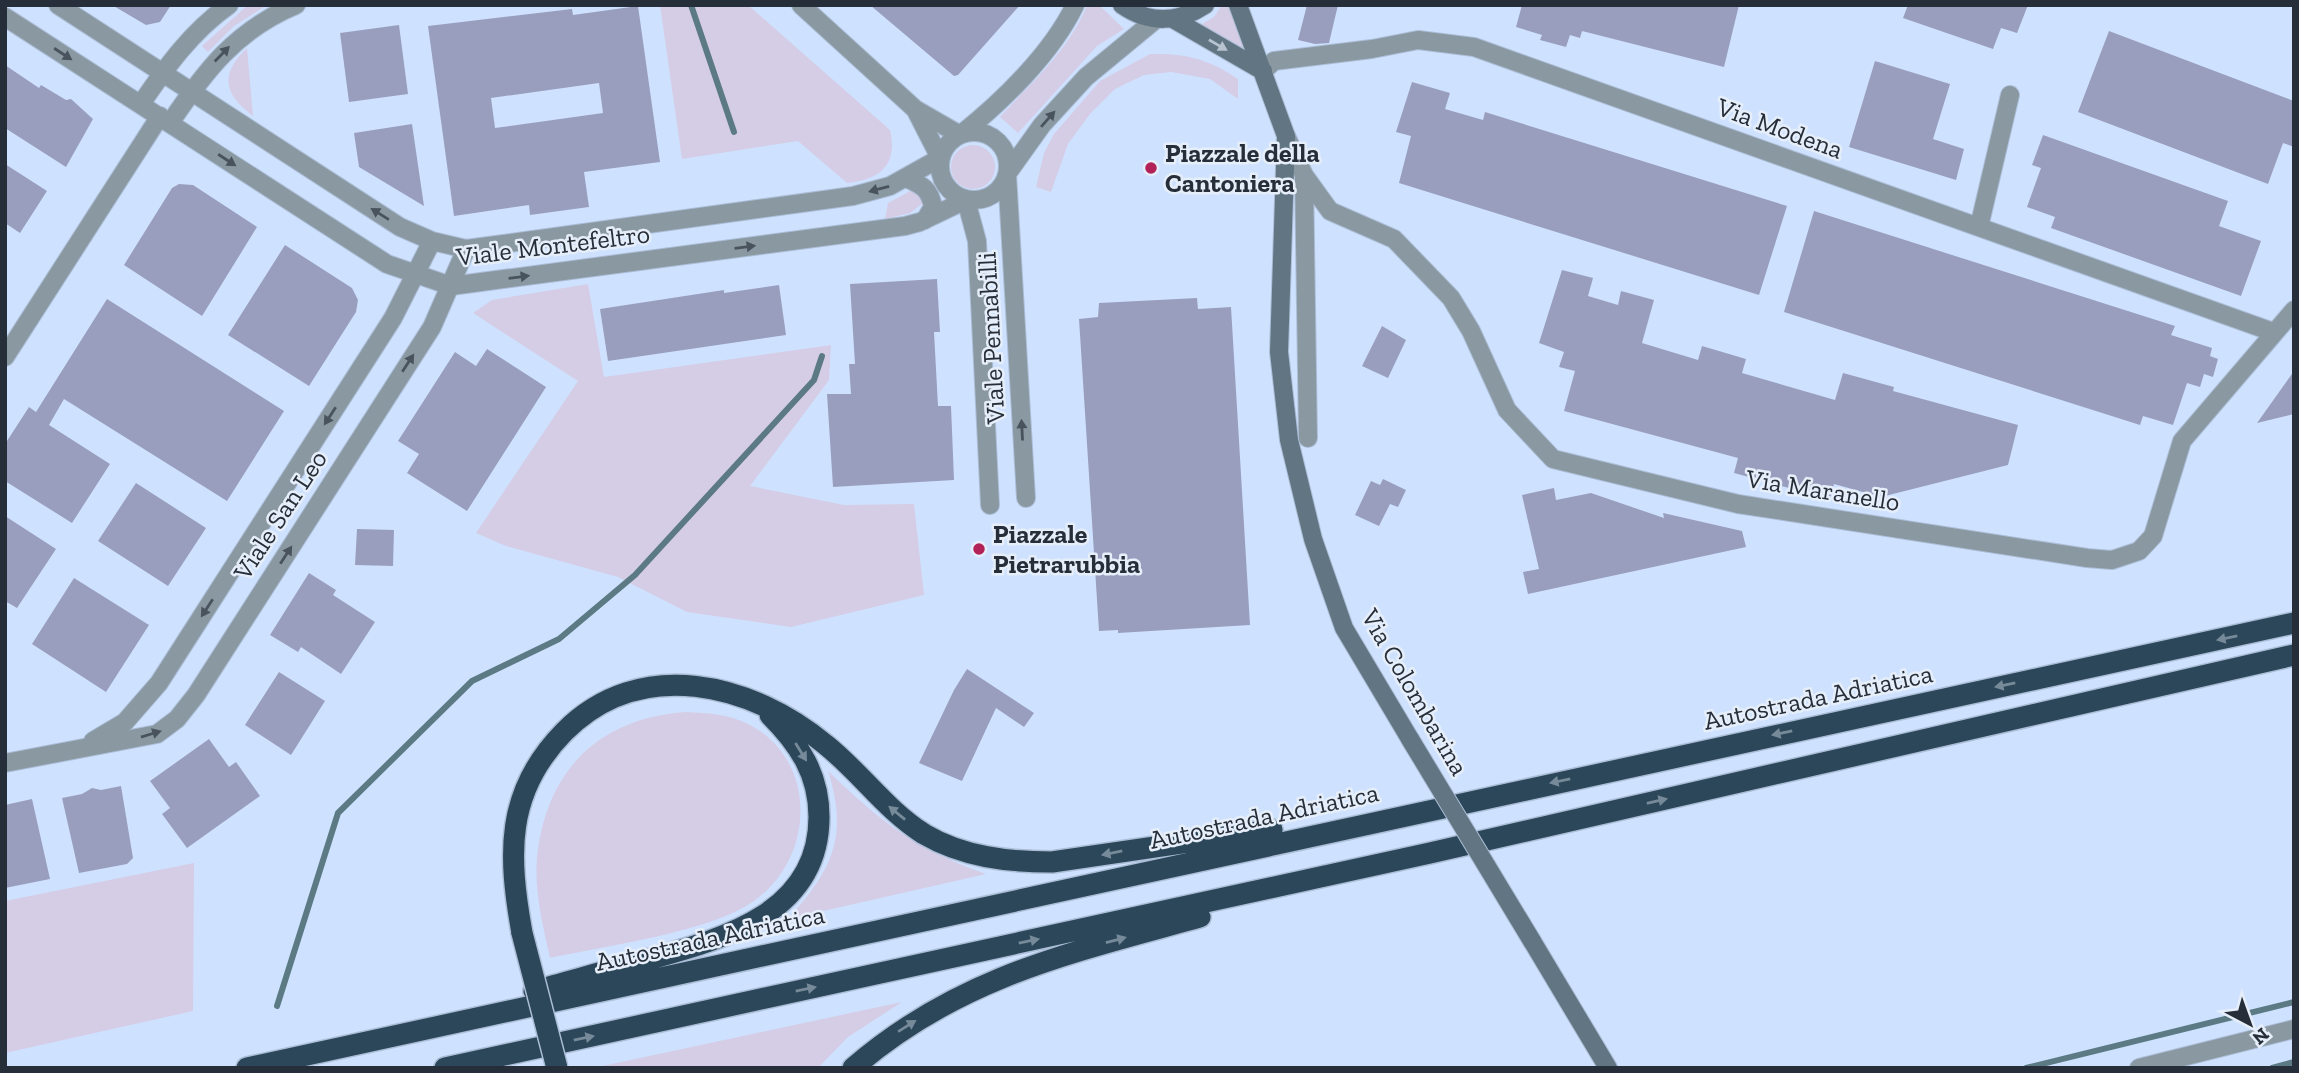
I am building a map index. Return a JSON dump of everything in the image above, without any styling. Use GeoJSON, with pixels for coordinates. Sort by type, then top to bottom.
{"type":"FeatureCollection","features":[{"type":"Feature","properties":{"kind":"highway","name":"Autostrada Adriatica"},"geometry":{"type":"LineString","coordinates":[[247,1068],[1422,810],[2294,624]]}},
{"type":"Feature","properties":{"kind":"highway"},"geometry":{"type":"LineString","coordinates":[[445,1068],[1430,853],[2294,655]]}},
{"type":"Feature","properties":{"kind":"highway"},"geometry":{"type":"LineString","coordinates":[[557,1068],[522,933],[512,860],[514,823],[528,781],[548,748],[576,720],[608,699],[639,688],[670,684],[715,687],[756,701],[807,730],[829,747],[873,793],[925,834],[953,848],[1015,862],[1052,862],[1422,810]]}},
{"type":"Feature","properties":{"kind":"highway"},"geometry":{"type":"LineString","coordinates":[[309,1054],[702,944],[756,921],[778,906],[797,885],[811,862],[819,835],[817,790],[802,751],[756,701]]}},
{"type":"Feature","properties":{"kind":"highway"},"geometry":{"type":"LineString","coordinates":[[853,1068],[889,1037],[929,1012],[1007,974],[1053,958],[1430,853]]}},
{"type":"Feature","properties":{"kind":"street","name":"Viale Montefeltro"},"geometry":{"type":"LineString","coordinates":[[58,5],[400,227],[432,241],[466,249],[853,196],[890,187],[940,159]]}},
{"type":"Feature","properties":{"kind":"street"},"geometry":{"type":"LineString","coordinates":[[141,104],[162,72],[204,23],[229,5]]}},
{"type":"Feature","properties":{"kind":"street"},"geometry":{"type":"LineString","coordinates":[[5,357],[165,120],[219,57],[247,31],[296,5]]}},
{"type":"Feature","properties":{"kind":"street"},"geometry":{"type":"LineString","coordinates":[[801,5],[915,109],[960,135],[971,132],[992,136],[1006,153],[1007,174]]}},
{"type":"Feature","properties":{"kind":"street"},"geometry":{"type":"LineString","coordinates":[[1075,5],[1066,23],[994,108],[951,140],[940,159],[939,169],[948,189],[966,200],[987,198],[996,192],[1042,125],[1086,77],[1164,20],[1192,14],[1205,5]]}},
{"type":"Feature","properties":{"kind":"street"},"geometry":{"type":"LineString","coordinates":[[1122,5],[1133,13],[1164,20],[1263,71]]}},
{"type":"Feature","properties":{"kind":"street","name":"Via Colombarina"},"geometry":{"type":"LineString","coordinates":[[1238,5],[1286,136],[1304,174],[1330,211]]}},
{"type":"Feature","properties":{"kind":"street","name":"Viale Montefeltro"},"geometry":{"type":"LineString","coordinates":[[5,17],[387,264],[451,286],[891,228],[925,220],[966,200]]}},
{"type":"Feature","properties":{"kind":"street","name":"Via Modena"},"geometry":{"type":"LineString","coordinates":[[1263,71],[1274,61],[1372,49],[1418,40],[1474,47],[2273,332]]}},
{"type":"Feature","properties":{"kind":"street"},"geometry":{"type":"LineString","coordinates":[[1979,227],[2010,95]]}},
{"type":"Feature","properties":{"kind":"street"},"geometry":{"type":"LineString","coordinates":[[915,109],[940,159]]}},
{"type":"Feature","properties":{"kind":"street","name":"Via Colombarina"},"geometry":{"type":"LineString","coordinates":[[1286,136],[1279,352],[1289,440],[1313,539],[1344,628],[1608,1068]]}},
{"type":"Feature","properties":{"kind":"street","name":"Viale Pennabilli"},"geometry":{"type":"LineString","coordinates":[[1007,174],[1026,498]]}},
{"type":"Feature","properties":{"kind":"street","name":"Via Colombarina"},"geometry":{"type":"LineString","coordinates":[[1304,174],[1308,438]]}},
{"type":"Feature","properties":{"kind":"street"},"geometry":{"type":"LineString","coordinates":[[906,178],[925,186],[931,195],[933,206],[925,220]]}},
{"type":"Feature","properties":{"kind":"street","name":"Viale Pennabilli"},"geometry":{"type":"LineString","coordinates":[[966,200],[977,241],[990,505]]}},
{"type":"Feature","properties":{"kind":"street","name":"Via Maranello"},"geometry":{"type":"LineString","coordinates":[[1330,211],[1394,239],[1451,298],[1471,331],[1507,410],[1553,459],[1738,504],[2087,558],[2112,560],[2138,551],[2153,536],[2182,441],[2294,310]]}},
{"type":"Feature","properties":{"kind":"street","name":"Viale San Leo"},"geometry":{"type":"LineString","coordinates":[[84,747],[125,722],[159,683],[393,318],[432,241]]}},
{"type":"Feature","properties":{"kind":"street","name":"Viale San Leo"},"geometry":{"type":"LineString","coordinates":[[5,763],[157,734],[177,719],[196,695],[432,327],[466,249]]}},
{"type":"Feature","properties":{"kind":"street"},"geometry":{"type":"LineString","coordinates":[[2139,1068],[2294,1029]]}},
{"type":"Feature","properties":{"kind":"shaded area"},"geometry":{"type":"Polygon","coordinates":[[[248,5],[267,5],[234,26],[208,52],[202,46],[248,5]]]}},
{"type":"Feature","properties":{"kind":"shaded area"},"geometry":{"type":"Polygon","coordinates":[[[660,5],[748,5],[890,130],[892,142],[889,161],[878,174],[847,183],[798,141],[682,159],[660,5]]]}},
{"type":"Feature","properties":{"kind":"shaded area"},"geometry":{"type":"Polygon","coordinates":[[[1087,5],[1099,5],[1124,29],[1097,46],[1018,133],[1000,117],[1060,51],[1087,5]]]}},
{"type":"Feature","properties":{"kind":"shaded area"},"geometry":{"type":"Polygon","coordinates":[[[1222,5],[1230,5],[1247,51],[1195,28],[1214,17],[1222,5]]]}},
{"type":"Feature","properties":{"kind":"shaded area"},"geometry":{"type":"Polygon","coordinates":[[[247,48],[253,116],[236,100],[229,84],[232,67],[247,48]]]}},
{"type":"Feature","properties":{"kind":"shaded area"},"geometry":{"type":"Polygon","coordinates":[[[1150,54],[1186,56],[1217,67],[1238,79],[1238,99],[1210,79],[1171,72],[1144,75],[1115,89],[1090,114],[1068,144],[1051,192],[1036,187],[1044,153],[1054,134],[1100,81],[1150,54]]]}},
{"type":"Feature","properties":{"kind":"shaded area"},"geometry":{"type":"Polygon","coordinates":[[[973,145],[982,146],[989,151],[994,158],[994,176],[989,183],[982,188],[973,189],[964,188],[957,183],[952,176],[951,167],[952,158],[957,151],[964,146],[973,145]]]}},
{"type":"Feature","properties":{"kind":"shaded area"},"geometry":{"type":"Polygon","coordinates":[[[916,188],[926,201],[910,213],[885,219],[888,203],[916,188]]]}},
{"type":"Feature","properties":{"kind":"shaded area"},"geometry":{"type":"Polygon","coordinates":[[[588,284],[604,377],[831,345],[829,380],[750,486],[844,505],[914,504],[924,595],[791,627],[687,612],[618,577],[506,546],[476,533],[578,381],[473,313],[492,300],[588,284]]]}},
{"type":"Feature","properties":{"kind":"shaded area"},"geometry":{"type":"Polygon","coordinates":[[[686,712],[725,716],[748,724],[771,740],[787,761],[797,784],[800,810],[798,836],[789,860],[774,883],[754,901],[735,912],[685,929],[550,958],[538,896],[536,870],[542,827],[552,799],[565,775],[582,754],[627,725],[655,716],[686,712]]]}},
{"type":"Feature","properties":{"kind":"shaded area"},"geometry":{"type":"Polygon","coordinates":[[[828,771],[900,832],[939,855],[986,874],[788,919],[816,884],[832,851],[837,815],[828,771]]]}},
{"type":"Feature","properties":{"kind":"shaded area"},"geometry":{"type":"Polygon","coordinates":[[[194,863],[193,1011],[5,1053],[5,901],[194,863]]]}},
{"type":"Feature","properties":{"kind":"shaded area"},"geometry":{"type":"Polygon","coordinates":[[[902,1002],[848,1037],[818,1068],[593,1068],[902,1002]]]}},
{"type":"Feature","properties":{"kind":"building"},"geometry":{"type":"Polygon","coordinates":[[[112,5],[171,5],[160,22],[146,25],[112,5]]]}},
{"type":"Feature","properties":{"kind":"building"},"geometry":{"type":"Polygon","coordinates":[[[870,5],[1020,5],[958,75],[954,76],[870,5]]]}},
{"type":"Feature","properties":{"kind":"building"},"geometry":{"type":"Polygon","coordinates":[[[1307,5],[1338,5],[1329,43],[1315,44],[1298,40],[1307,5]]]}},
{"type":"Feature","properties":{"kind":"building"},"geometry":{"type":"Polygon","coordinates":[[[1522,5],[1739,5],[1724,67],[1582,31],[1580,38],[1570,35],[1566,47],[1540,40],[1542,35],[1516,27],[1522,5]]]}},
{"type":"Feature","properties":{"kind":"building"},"geometry":{"type":"Polygon","coordinates":[[[1908,5],[2028,5],[2017,33],[2001,28],[1993,49],[1903,18],[1908,5]]]}},
{"type":"Feature","properties":{"kind":"building"},"geometry":{"type":"Polygon","coordinates":[[[638,6],[660,162],[584,172],[589,207],[530,215],[529,205],[454,216],[428,26],[572,9],[573,15],[638,6]],[[599,83],[491,98],[495,128],[603,113],[599,83]]]}},
{"type":"Feature","properties":{"kind":"building"},"geometry":{"type":"Polygon","coordinates":[[[399,25],[408,94],[349,102],[340,33],[399,25]]]}},
{"type":"Feature","properties":{"kind":"building"},"geometry":{"type":"Polygon","coordinates":[[[2109,31],[2294,101],[2294,147],[2283,143],[2268,184],[2078,112],[2109,31]]]}},
{"type":"Feature","properties":{"kind":"building"},"geometry":{"type":"Polygon","coordinates":[[[1875,61],[1950,84],[1933,139],[1964,149],[1956,180],[1849,147],[1875,61]]]}},
{"type":"Feature","properties":{"kind":"building"},"geometry":{"type":"Polygon","coordinates":[[[5,65],[39,88],[41,85],[66,100],[71,99],[93,119],[66,167],[5,128],[5,65]]]}},
{"type":"Feature","properties":{"kind":"building"},"geometry":{"type":"Polygon","coordinates":[[[1412,82],[1450,93],[1445,109],[1483,120],[1485,112],[1787,206],[1759,295],[1399,183],[1411,136],[1396,132],[1412,82]]]}},
{"type":"Feature","properties":{"kind":"building"},"geometry":{"type":"Polygon","coordinates":[[[412,124],[424,206],[359,167],[354,133],[412,124]]]}},
{"type":"Feature","properties":{"kind":"building"},"geometry":{"type":"Polygon","coordinates":[[[2043,135],[2228,201],[2219,226],[2261,241],[2241,296],[2051,228],[2055,217],[2027,207],[2041,168],[2032,165],[2043,135]]]}},
{"type":"Feature","properties":{"kind":"building"},"geometry":{"type":"Polygon","coordinates":[[[5,164],[47,191],[20,233],[5,223],[5,164]]]}},
{"type":"Feature","properties":{"kind":"building"},"geometry":{"type":"Polygon","coordinates":[[[179,184],[193,185],[257,227],[202,316],[124,265],[172,188],[179,184]]]}},
{"type":"Feature","properties":{"kind":"building"},"geometry":{"type":"Polygon","coordinates":[[[1814,211],[2175,326],[2171,335],[2212,348],[2210,356],[2218,359],[2213,377],[2204,374],[2200,387],[2187,383],[2173,425],[2143,416],[2140,425],[1784,312],[1814,211]]]}},
{"type":"Feature","properties":{"kind":"building"},"geometry":{"type":"Polygon","coordinates":[[[285,245],[352,288],[358,300],[356,312],[309,386],[228,335],[285,245]]]}},
{"type":"Feature","properties":{"kind":"building"},"geometry":{"type":"Polygon","coordinates":[[[1562,270],[1593,278],[1588,296],[1618,305],[1621,291],[1654,300],[1642,343],[1698,360],[1702,346],[1746,359],[1742,373],[1835,400],[1843,373],[1894,387],[1893,391],[2018,425],[2008,465],[1881,497],[1834,484],[1830,499],[1734,473],[1738,458],[1564,411],[1575,371],[1559,367],[1564,352],[1539,343],[1562,270]]]}},
{"type":"Feature","properties":{"kind":"building"},"geometry":{"type":"Polygon","coordinates":[[[937,279],[940,332],[934,332],[938,406],[951,406],[954,480],[833,487],[827,394],[851,394],[849,364],[855,364],[850,284],[937,279]]]}},
{"type":"Feature","properties":{"kind":"building"},"geometry":{"type":"Polygon","coordinates":[[[779,285],[786,335],[608,361],[600,309],[724,290],[724,293],[779,285]]]}},
{"type":"Feature","properties":{"kind":"building"},"geometry":{"type":"Polygon","coordinates":[[[1197,298],[1198,309],[1231,307],[1250,625],[1118,633],[1118,630],[1099,631],[1079,319],[1098,317],[1099,303],[1197,298]]]}},
{"type":"Feature","properties":{"kind":"building"},"geometry":{"type":"Polygon","coordinates":[[[107,299],[284,411],[227,501],[64,399],[49,425],[110,464],[72,523],[5,481],[5,444],[29,407],[36,412],[107,299]]]}},
{"type":"Feature","properties":{"kind":"building"},"geometry":{"type":"Polygon","coordinates":[[[1382,326],[1406,340],[1388,378],[1362,366],[1382,326]]]}},
{"type":"Feature","properties":{"kind":"building"},"geometry":{"type":"Polygon","coordinates":[[[487,349],[546,387],[467,511],[407,473],[419,454],[398,441],[455,352],[476,366],[487,349]]]}},
{"type":"Feature","properties":{"kind":"building"},"geometry":{"type":"Polygon","coordinates":[[[2294,371],[2294,414],[2257,423],[2294,371]]]}},
{"type":"Feature","properties":{"kind":"building"},"geometry":{"type":"Polygon","coordinates":[[[1383,479],[1406,490],[1398,507],[1390,504],[1379,526],[1355,515],[1371,481],[1380,485],[1383,479]]]}},
{"type":"Feature","properties":{"kind":"building"},"geometry":{"type":"Polygon","coordinates":[[[136,483],[206,528],[168,586],[98,541],[136,483]]]}},
{"type":"Feature","properties":{"kind":"building"},"geometry":{"type":"Polygon","coordinates":[[[1554,488],[1556,500],[1591,493],[1664,518],[1663,513],[1742,531],[1746,547],[1528,594],[1523,572],[1539,569],[1522,495],[1554,488]]]}},
{"type":"Feature","properties":{"kind":"building"},"geometry":{"type":"Polygon","coordinates":[[[5,516],[56,549],[17,608],[5,601],[5,516]]]}},
{"type":"Feature","properties":{"kind":"building"},"geometry":{"type":"Polygon","coordinates":[[[357,529],[394,530],[393,566],[355,565],[357,529]]]}},
{"type":"Feature","properties":{"kind":"building"},"geometry":{"type":"Polygon","coordinates":[[[309,573],[336,590],[333,595],[375,622],[341,674],[301,647],[298,652],[270,635],[309,573]]]}},
{"type":"Feature","properties":{"kind":"building"},"geometry":{"type":"Polygon","coordinates":[[[74,578],[149,625],[106,692],[32,644],[74,578]]]}},
{"type":"Feature","properties":{"kind":"building"},"geometry":{"type":"Polygon","coordinates":[[[967,669],[1034,713],[1024,727],[996,708],[962,781],[919,763],[967,669]]]}},
{"type":"Feature","properties":{"kind":"building"},"geometry":{"type":"Polygon","coordinates":[[[279,672],[325,701],[291,755],[245,725],[279,672]]]}},
{"type":"Feature","properties":{"kind":"building"},"geometry":{"type":"Polygon","coordinates":[[[209,739],[229,767],[236,762],[260,796],[187,848],[162,814],[170,808],[150,781],[209,739]]]}},
{"type":"Feature","properties":{"kind":"building"},"geometry":{"type":"Polygon","coordinates":[[[121,786],[133,858],[127,864],[79,873],[62,798],[82,794],[92,788],[101,790],[121,786]]]}},
{"type":"Feature","properties":{"kind":"building"},"geometry":{"type":"Polygon","coordinates":[[[32,799],[50,879],[5,888],[5,805],[32,799]]]}},
{"type":"Feature","properties":{"kind":"waterway"},"geometry":{"type":"LineString","coordinates":[[691,5],[734,132]]}},
{"type":"Feature","properties":{"kind":"waterway"},"geometry":{"type":"LineString","coordinates":[[277,1006],[338,813],[472,681],[559,639],[635,575],[814,380],[822,356]]}},
{"type":"Feature","properties":{"kind":"waterway"},"geometry":{"type":"LineString","coordinates":[[2026,1068],[2294,1002]]}},
{"type":"Feature","properties":{"kind":"waterway"},"geometry":{"type":"LineString","coordinates":[[2272,1068],[2294,1062]]}},
{"type":"Feature","properties":{"kind":"place","name":"Piazzale della Cantoniera"},"geometry":{"type":"Point","coordinates":[1151,168]}},
{"type":"Feature","properties":{"kind":"place","name":"Piazzale Pietrarubbia"},"geometry":{"type":"Point","coordinates":[979,549]}}]}
